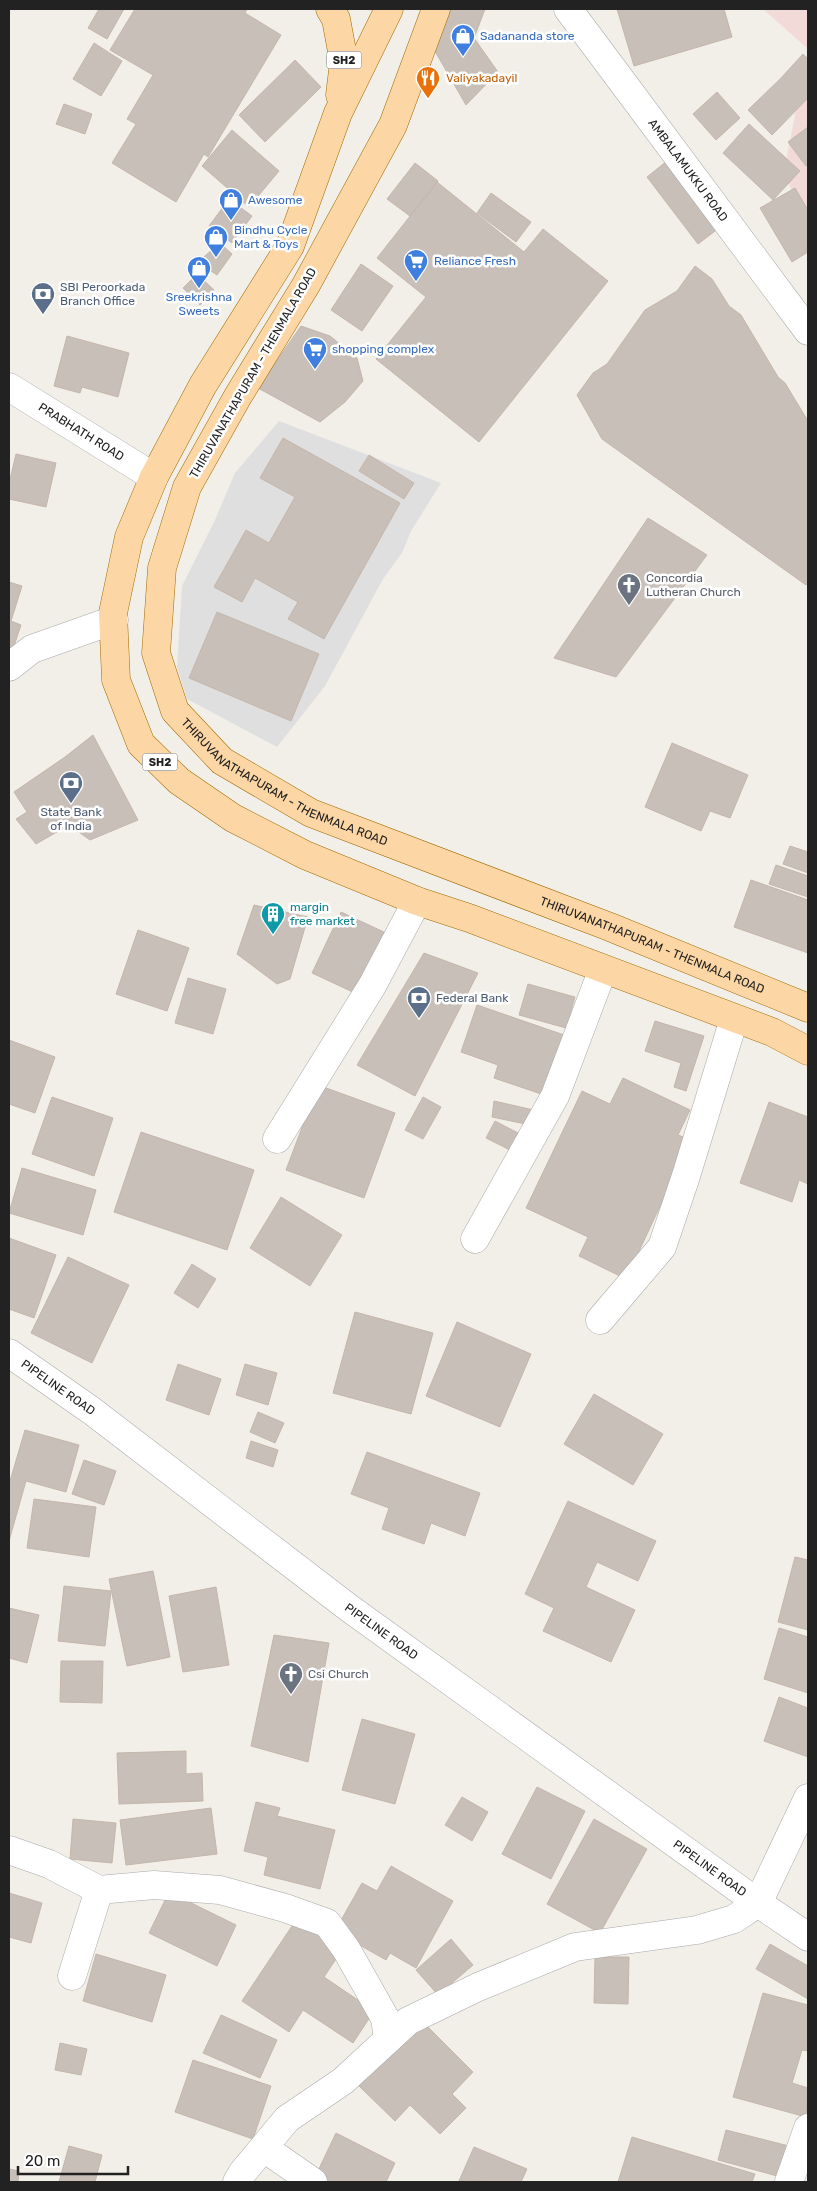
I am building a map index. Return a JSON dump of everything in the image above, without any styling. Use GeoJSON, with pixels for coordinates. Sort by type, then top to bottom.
{"type":"FeatureCollection","features":[{"type":"Feature","properties":{"kind":"main road","name":"SH2"},"geometry":{"type":"LineString","coordinates":[[330,9],[336,19],[344,62],[338,114],[290,246],[202,385],[154,476],[129,537],[113,613],[116,680],[141,744],[179,781],[233,818],[305,855],[417,901],[469,918],[772,1032],[808,1050]]}},
{"type":"Feature","properties":{"kind":"main road"},"geometry":{"type":"LineString","coordinates":[[338,114],[389,9]]}},
{"type":"Feature","properties":{"kind":"main road","name":"THIRUVANATHAPURAM - THENMALA ROAD"},"geometry":{"type":"LineString","coordinates":[[436,9],[393,125],[306,285],[238,396],[187,487],[162,568],[156,653],[175,711],[222,761],[311,812],[610,927],[808,1008]]}},
{"type":"Feature","properties":{"kind":"main road"},"geometry":{"type":"LineString","coordinates":[[202,385],[238,396]]}},
{"type":"Feature","properties":{"kind":"main road"},"geometry":{"type":"LineString","coordinates":[[469,918],[484,878]]}},
{"type":"Feature","properties":{"kind":"street","name":"AMBALAMUKKU ROAD"},"geometry":{"type":"LineString","coordinates":[[568,9],[808,331]]}},
{"type":"Feature","properties":{"kind":"street","name":"PRABHATH ROAD"},"geometry":{"type":"LineString","coordinates":[[9,387],[154,476]]}},
{"type":"Feature","properties":{"kind":"street"},"geometry":{"type":"LineString","coordinates":[[9,667],[32,649],[114,620]]}},
{"type":"Feature","properties":{"kind":"street"},"geometry":{"type":"LineString","coordinates":[[277,1139],[372,986],[417,901]]}},
{"type":"Feature","properties":{"kind":"street"},"geometry":{"type":"LineString","coordinates":[[475,1240],[555,1096],[604,969]]}},
{"type":"Feature","properties":{"kind":"street"},"geometry":{"type":"LineString","coordinates":[[600,1320],[662,1247],[686,1176],[734,1019]]}},
{"type":"Feature","properties":{"kind":"street","name":"PIPELINE ROAD"},"geometry":{"type":"LineString","coordinates":[[9,1353],[92,1411],[349,1608],[808,1937]]}},
{"type":"Feature","properties":{"kind":"street"},"geometry":{"type":"LineString","coordinates":[[237,2182],[243,2172],[287,2119],[343,2081],[408,2021],[478,1987],[575,1947],[697,1930],[734,1919],[758,1903],[808,1798]]}},
{"type":"Feature","properties":{"kind":"street"},"geometry":{"type":"LineString","coordinates":[[9,1850],[49,1864],[99,1890],[154,1885],[220,1890],[285,1908],[326,1923],[346,1949],[384,2018],[388,2040]]}},
{"type":"Feature","properties":{"kind":"street"},"geometry":{"type":"LineString","coordinates":[[72,1976],[99,1890]]}},
{"type":"Feature","properties":{"kind":"street"},"geometry":{"type":"LineString","coordinates":[[789,2182],[808,2128]]}},
{"type":"Feature","properties":{"kind":"street"},"geometry":{"type":"LineString","coordinates":[[264,2148],[314,2182]]}},
{"type":"Feature","properties":{"kind":"shaded area"},"geometry":{"type":"Polygon","coordinates":[[[763,9],[808,9],[808,49],[763,9]]]}},
{"type":"Feature","properties":{"kind":"shaded area"},"geometry":{"type":"Polygon","coordinates":[[[808,49],[808,232],[784,171],[808,49]]]}},
{"type":"Feature","properties":{"kind":"shaded area"},"geometry":{"type":"Polygon","coordinates":[[[279,421],[441,483],[411,531],[402,553],[383,579],[325,686],[277,747],[187,699],[177,667],[182,586],[215,520],[235,473],[279,421]]]}},
{"type":"Feature","properties":{"kind":"building"},"geometry":{"type":"Polygon","coordinates":[[[99,9],[124,9],[107,39],[88,28],[99,9]]]}},
{"type":"Feature","properties":{"kind":"building"},"geometry":{"type":"Polygon","coordinates":[[[135,9],[247,9],[245,13],[281,35],[208,157],[204,154],[176,202],[112,163],[136,124],[127,119],[153,75],[110,50],[135,9]]]}},
{"type":"Feature","properties":{"kind":"building","name":"Sadananda store"},"geometry":{"type":"Polygon","coordinates":[[[448,9],[485,9],[474,38],[498,72],[466,105],[432,46],[448,9]]]}},
{"type":"Feature","properties":{"kind":"building"},"geometry":{"type":"Polygon","coordinates":[[[617,9],[724,9],[732,37],[634,66],[617,9]]]}},
{"type":"Feature","properties":{"kind":"building"},"geometry":{"type":"Polygon","coordinates":[[[94,43],[122,61],[101,96],[73,79],[94,43]]]}},
{"type":"Feature","properties":{"kind":"building"},"geometry":{"type":"Polygon","coordinates":[[[803,54],[808,59],[808,98],[772,135],[748,110],[803,54]]]}},
{"type":"Feature","properties":{"kind":"building"},"geometry":{"type":"Polygon","coordinates":[[[295,60],[321,87],[265,142],[239,115],[295,60]]]}},
{"type":"Feature","properties":{"kind":"building"},"geometry":{"type":"Polygon","coordinates":[[[717,92],[740,118],[716,140],[693,114],[717,92]]]}},
{"type":"Feature","properties":{"kind":"building"},"geometry":{"type":"Polygon","coordinates":[[[64,104],[92,114],[85,134],[56,124],[64,104]]]}},
{"type":"Feature","properties":{"kind":"building"},"geometry":{"type":"Polygon","coordinates":[[[749,124],[800,171],[773,200],[723,153],[749,124]]]}},
{"type":"Feature","properties":{"kind":"building"},"geometry":{"type":"Polygon","coordinates":[[[808,127],[808,164],[806,166],[788,142],[808,127]]]}},
{"type":"Feature","properties":{"kind":"building"},"geometry":{"type":"Polygon","coordinates":[[[232,130],[279,171],[249,207],[202,166],[232,130]]]}},
{"type":"Feature","properties":{"kind":"building"},"geometry":{"type":"Polygon","coordinates":[[[667,161],[719,228],[698,244],[647,177],[667,161]]]}},
{"type":"Feature","properties":{"kind":"building"},"geometry":{"type":"Polygon","coordinates":[[[415,163],[438,181],[410,216],[387,199],[415,163]]]}},
{"type":"Feature","properties":{"kind":"building"},"geometry":{"type":"Polygon","coordinates":[[[437,182],[524,252],[543,229],[608,281],[479,442],[376,359],[426,297],[377,258],[437,182]]]}},
{"type":"Feature","properties":{"kind":"building"},"geometry":{"type":"Polygon","coordinates":[[[795,188],[808,210],[808,252],[792,262],[760,208],[795,188]]]}},
{"type":"Feature","properties":{"kind":"building"},"geometry":{"type":"Polygon","coordinates":[[[491,193],[531,222],[516,242],[477,213],[491,193]]]}},
{"type":"Feature","properties":{"kind":"building","name":"Awesome"},"geometry":{"type":"Polygon","coordinates":[[[229,199],[252,216],[232,243],[209,226],[229,199]]]}},
{"type":"Feature","properties":{"kind":"building","name":"Bindhu Cycle Mart & Toys"},"geometry":{"type":"Polygon","coordinates":[[[223,246],[232,254],[217,275],[198,262],[213,249],[223,246]]]}},
{"type":"Feature","properties":{"kind":"building"},"geometry":{"type":"Polygon","coordinates":[[[361,264],[393,286],[362,331],[331,310],[361,264]]]}},
{"type":"Feature","properties":{"kind":"building"},"geometry":{"type":"Polygon","coordinates":[[[695,266],[712,279],[729,306],[741,315],[778,377],[785,383],[808,421],[808,582],[806,585],[602,439],[577,395],[593,373],[607,364],[645,310],[677,291],[695,266]]]}},
{"type":"Feature","properties":{"kind":"building","name":"Sreekrishna Sweets"},"geometry":{"type":"Polygon","coordinates":[[[197,274],[214,290],[200,305],[183,288],[197,274]]]}},
{"type":"Feature","properties":{"kind":"building","name":"shopping complex"},"geometry":{"type":"Polygon","coordinates":[[[301,326],[330,336],[357,358],[363,381],[345,402],[320,422],[258,388],[301,326]]]}},
{"type":"Feature","properties":{"kind":"building"},"geometry":{"type":"Polygon","coordinates":[[[67,336],[129,353],[118,397],[82,387],[80,393],[54,386],[67,336]]]}},
{"type":"Feature","properties":{"kind":"building"},"geometry":{"type":"Polygon","coordinates":[[[283,438],[400,503],[324,639],[288,619],[298,602],[255,578],[242,602],[214,587],[246,530],[269,543],[295,497],[260,478],[283,438]]]}},
{"type":"Feature","properties":{"kind":"building"},"geometry":{"type":"Polygon","coordinates":[[[16,454],[56,463],[46,507],[9,499],[9,484],[16,454]]]}},
{"type":"Feature","properties":{"kind":"building"},"geometry":{"type":"Polygon","coordinates":[[[369,455],[414,483],[404,499],[359,471],[369,455]]]}},
{"type":"Feature","properties":{"kind":"building","name":"Concordia Lutheran Church"},"geometry":{"type":"Polygon","coordinates":[[[648,518],[707,555],[616,677],[554,658],[648,518]]]}},
{"type":"Feature","properties":{"kind":"building"},"geometry":{"type":"Polygon","coordinates":[[[9,582],[22,586],[11,621],[21,625],[12,652],[9,650],[9,582]]]}},
{"type":"Feature","properties":{"kind":"building"},"geometry":{"type":"Polygon","coordinates":[[[217,612],[319,654],[291,721],[189,678],[217,612]]]}},
{"type":"Feature","properties":{"kind":"building"},"geometry":{"type":"Polygon","coordinates":[[[93,735],[138,820],[90,840],[69,825],[36,844],[16,819],[27,812],[14,792],[93,735]]]}},
{"type":"Feature","properties":{"kind":"building"},"geometry":{"type":"Polygon","coordinates":[[[672,743],[748,775],[730,818],[710,811],[701,831],[645,807],[672,743]]]}},
{"type":"Feature","properties":{"kind":"building"},"geometry":{"type":"Polygon","coordinates":[[[790,846],[808,852],[808,873],[783,864],[790,846]]]}},
{"type":"Feature","properties":{"kind":"building"},"geometry":{"type":"Polygon","coordinates":[[[776,865],[808,876],[808,897],[769,884],[776,865]]]}},
{"type":"Feature","properties":{"kind":"building"},"geometry":{"type":"Polygon","coordinates":[[[751,880],[808,900],[808,953],[734,927],[751,880]]]}},
{"type":"Feature","properties":{"kind":"building","name":"margin free market"},"geometry":{"type":"Polygon","coordinates":[[[254,905],[308,917],[290,979],[277,984],[237,954],[254,905]]]}},
{"type":"Feature","properties":{"kind":"building"},"geometry":{"type":"Polygon","coordinates":[[[341,912],[386,933],[357,994],[312,973],[341,912]]]}},
{"type":"Feature","properties":{"kind":"building"},"geometry":{"type":"Polygon","coordinates":[[[138,930],[189,948],[167,1011],[116,994],[138,930]]]}},
{"type":"Feature","properties":{"kind":"building","name":"Federal Bank"},"geometry":{"type":"Polygon","coordinates":[[[424,953],[478,973],[415,1096],[357,1065],[424,953]]]}},
{"type":"Feature","properties":{"kind":"building"},"geometry":{"type":"Polygon","coordinates":[[[188,978],[226,989],[213,1034],[175,1023],[188,978]]]}},
{"type":"Feature","properties":{"kind":"building"},"geometry":{"type":"Polygon","coordinates":[[[528,984],[575,997],[566,1028],[519,1015],[528,984]]]}},
{"type":"Feature","properties":{"kind":"building"},"geometry":{"type":"Polygon","coordinates":[[[477,1005],[567,1036],[547,1096],[494,1078],[498,1065],[461,1052],[477,1005]]]}},
{"type":"Feature","properties":{"kind":"building"},"geometry":{"type":"Polygon","coordinates":[[[655,1021],[704,1036],[686,1091],[674,1087],[681,1063],[645,1051],[655,1021]]]}},
{"type":"Feature","properties":{"kind":"building"},"geometry":{"type":"Polygon","coordinates":[[[9,1040],[55,1057],[35,1113],[9,1104],[9,1040]]]}},
{"type":"Feature","properties":{"kind":"building"},"geometry":{"type":"Polygon","coordinates":[[[623,1078],[690,1110],[678,1135],[691,1140],[626,1279],[579,1256],[588,1237],[526,1208],[582,1091],[610,1104],[623,1078]]]}},
{"type":"Feature","properties":{"kind":"building"},"geometry":{"type":"Polygon","coordinates":[[[318,1085],[395,1113],[364,1198],[286,1170],[318,1085]]]}},
{"type":"Feature","properties":{"kind":"building"},"geometry":{"type":"Polygon","coordinates":[[[52,1097],[113,1118],[94,1176],[32,1154],[52,1097]]]}},
{"type":"Feature","properties":{"kind":"building"},"geometry":{"type":"Polygon","coordinates":[[[423,1097],[441,1107],[423,1139],[405,1130],[423,1097]]]}},
{"type":"Feature","properties":{"kind":"building"},"geometry":{"type":"Polygon","coordinates":[[[494,1101],[538,1111],[535,1126],[492,1117],[494,1101]]]}},
{"type":"Feature","properties":{"kind":"building"},"geometry":{"type":"Polygon","coordinates":[[[769,1102],[808,1117],[808,1184],[799,1180],[792,1202],[740,1183],[769,1102]]]}},
{"type":"Feature","properties":{"kind":"building"},"geometry":{"type":"Polygon","coordinates":[[[495,1121],[518,1133],[510,1150],[486,1138],[495,1121]]]}},
{"type":"Feature","properties":{"kind":"building"},"geometry":{"type":"Polygon","coordinates":[[[141,1132],[254,1170],[227,1250],[114,1212],[141,1132]]]}},
{"type":"Feature","properties":{"kind":"building"},"geometry":{"type":"Polygon","coordinates":[[[22,1168],[96,1190],[83,1235],[9,1213],[22,1168]]]}},
{"type":"Feature","properties":{"kind":"building"},"geometry":{"type":"Polygon","coordinates":[[[281,1197],[342,1235],[310,1286],[250,1248],[281,1197]]]}},
{"type":"Feature","properties":{"kind":"building"},"geometry":{"type":"Polygon","coordinates":[[[9,1238],[56,1255],[34,1318],[9,1309],[9,1238]]]}},
{"type":"Feature","properties":{"kind":"building"},"geometry":{"type":"Polygon","coordinates":[[[68,1257],[129,1285],[92,1363],[31,1333],[68,1257]]]}},
{"type":"Feature","properties":{"kind":"building"},"geometry":{"type":"Polygon","coordinates":[[[192,1264],[216,1279],[198,1308],[174,1293],[192,1264]]]}},
{"type":"Feature","properties":{"kind":"building"},"geometry":{"type":"Polygon","coordinates":[[[355,1312],[433,1333],[411,1414],[333,1393],[355,1312]]]}},
{"type":"Feature","properties":{"kind":"building"},"geometry":{"type":"Polygon","coordinates":[[[457,1322],[531,1354],[500,1427],[426,1396],[457,1322]]]}},
{"type":"Feature","properties":{"kind":"building"},"geometry":{"type":"Polygon","coordinates":[[[178,1364],[221,1379],[209,1415],[166,1400],[178,1364]]]}},
{"type":"Feature","properties":{"kind":"building"},"geometry":{"type":"Polygon","coordinates":[[[245,1364],[277,1373],[268,1405],[236,1395],[245,1364]]]}},
{"type":"Feature","properties":{"kind":"building"},"geometry":{"type":"Polygon","coordinates":[[[594,1394],[663,1434],[633,1485],[564,1444],[594,1394]]]}},
{"type":"Feature","properties":{"kind":"building"},"geometry":{"type":"Polygon","coordinates":[[[258,1412],[284,1423],[275,1443],[250,1432],[258,1412]]]}},
{"type":"Feature","properties":{"kind":"building"},"geometry":{"type":"Polygon","coordinates":[[[25,1430],[79,1445],[66,1492],[26,1481],[9,1541],[9,1481],[25,1430]]]}},
{"type":"Feature","properties":{"kind":"building"},"geometry":{"type":"Polygon","coordinates":[[[251,1441],[278,1450],[273,1467],[246,1458],[251,1441]]]}},
{"type":"Feature","properties":{"kind":"building"},"geometry":{"type":"Polygon","coordinates":[[[367,1452],[480,1493],[465,1536],[431,1523],[424,1544],[382,1529],[389,1508],[351,1494],[367,1452]]]}},
{"type":"Feature","properties":{"kind":"building"},"geometry":{"type":"Polygon","coordinates":[[[84,1460],[116,1471],[104,1505],[72,1494],[84,1460]]]}},
{"type":"Feature","properties":{"kind":"building"},"geometry":{"type":"Polygon","coordinates":[[[34,1499],[96,1507],[89,1557],[27,1548],[34,1499]]]}},
{"type":"Feature","properties":{"kind":"building"},"geometry":{"type":"Polygon","coordinates":[[[568,1501],[656,1541],[638,1581],[597,1562],[586,1587],[635,1610],[611,1662],[543,1631],[554,1608],[525,1594],[568,1501]]]}},
{"type":"Feature","properties":{"kind":"building"},"geometry":{"type":"Polygon","coordinates":[[[795,1557],[808,1560],[808,1630],[778,1622],[795,1557]]]}},
{"type":"Feature","properties":{"kind":"building"},"geometry":{"type":"Polygon","coordinates":[[[153,1571],[170,1657],[127,1666],[109,1579],[153,1571]]]}},
{"type":"Feature","properties":{"kind":"building"},"geometry":{"type":"Polygon","coordinates":[[[64,1586],[111,1591],[105,1646],[58,1641],[64,1586]]]}},
{"type":"Feature","properties":{"kind":"building"},"geometry":{"type":"Polygon","coordinates":[[[216,1587],[229,1665],[183,1672],[169,1596],[216,1587]]]}},
{"type":"Feature","properties":{"kind":"building"},"geometry":{"type":"Polygon","coordinates":[[[9,1608],[39,1615],[27,1663],[9,1658],[9,1608]]]}},
{"type":"Feature","properties":{"kind":"building"},"geometry":{"type":"Polygon","coordinates":[[[779,1628],[808,1637],[808,1693],[764,1679],[779,1628]]]}},
{"type":"Feature","properties":{"kind":"building","name":"Csi Church"},"geometry":{"type":"Polygon","coordinates":[[[274,1635],[329,1643],[308,1762],[251,1746],[274,1635]]]}},
{"type":"Feature","properties":{"kind":"building"},"geometry":{"type":"Polygon","coordinates":[[[61,1661],[103,1661],[102,1703],[60,1702],[61,1661]]]}},
{"type":"Feature","properties":{"kind":"building"},"geometry":{"type":"Polygon","coordinates":[[[779,1697],[808,1708],[808,1757],[764,1741],[779,1697]]]}},
{"type":"Feature","properties":{"kind":"building"},"geometry":{"type":"Polygon","coordinates":[[[362,1719],[415,1734],[395,1804],[342,1790],[362,1719]]]}},
{"type":"Feature","properties":{"kind":"building"},"geometry":{"type":"Polygon","coordinates":[[[186,1751],[186,1774],[202,1773],[203,1801],[119,1804],[117,1753],[186,1751]]]}},
{"type":"Feature","properties":{"kind":"building"},"geometry":{"type":"Polygon","coordinates":[[[537,1787],[585,1811],[551,1879],[502,1854],[537,1787]]]}},
{"type":"Feature","properties":{"kind":"building"},"geometry":{"type":"Polygon","coordinates":[[[462,1797],[488,1812],[472,1841],[445,1825],[462,1797]]]}},
{"type":"Feature","properties":{"kind":"building"},"geometry":{"type":"Polygon","coordinates":[[[256,1802],[280,1808],[277,1816],[335,1830],[320,1889],[264,1875],[268,1857],[244,1851],[256,1802]]]}},
{"type":"Feature","properties":{"kind":"building"},"geometry":{"type":"Polygon","coordinates":[[[211,1808],[217,1854],[126,1865],[120,1820],[211,1808]]]}},
{"type":"Feature","properties":{"kind":"building"},"geometry":{"type":"Polygon","coordinates":[[[73,1819],[116,1823],[112,1863],[70,1859],[73,1819]]]}},
{"type":"Feature","properties":{"kind":"building"},"geometry":{"type":"Polygon","coordinates":[[[594,1819],[647,1849],[600,1933],[547,1904],[594,1819]]]}},
{"type":"Feature","properties":{"kind":"building"},"geometry":{"type":"Polygon","coordinates":[[[391,1866],[453,1901],[416,1968],[390,1953],[386,1960],[335,1931],[362,1883],[377,1891],[391,1866]]]}},
{"type":"Feature","properties":{"kind":"building"},"geometry":{"type":"Polygon","coordinates":[[[169,1892],[236,1925],[217,1966],[149,1933],[169,1892]]]}},
{"type":"Feature","properties":{"kind":"building"},"geometry":{"type":"Polygon","coordinates":[[[9,1893],[42,1903],[31,1943],[9,1937],[9,1893]]]}},
{"type":"Feature","properties":{"kind":"building"},"geometry":{"type":"Polygon","coordinates":[[[296,1920],[342,1950],[324,1977],[374,2011],[353,2043],[303,2010],[289,2032],[242,2001],[296,1920]]]}},
{"type":"Feature","properties":{"kind":"building"},"geometry":{"type":"Polygon","coordinates":[[[451,1939],[473,1965],[438,1995],[416,1970],[451,1939]]]}},
{"type":"Feature","properties":{"kind":"building"},"geometry":{"type":"Polygon","coordinates":[[[770,1944],[808,1966],[808,1999],[756,1969],[770,1944]]]}},
{"type":"Feature","properties":{"kind":"building"},"geometry":{"type":"Polygon","coordinates":[[[96,1954],[166,1975],[152,2022],[83,2001],[96,1954]]]}},
{"type":"Feature","properties":{"kind":"building"},"geometry":{"type":"Polygon","coordinates":[[[595,1957],[629,1957],[628,2004],[594,2003],[595,1957]]]}},
{"type":"Feature","properties":{"kind":"building"},"geometry":{"type":"Polygon","coordinates":[[[763,1993],[808,2005],[808,2051],[802,2050],[792,2083],[808,2088],[806,2117],[733,2097],[763,1993]]]}},
{"type":"Feature","properties":{"kind":"building"},"geometry":{"type":"Polygon","coordinates":[[[221,2015],[277,2040],[260,2078],[203,2053],[221,2015]]]}},
{"type":"Feature","properties":{"kind":"building"},"geometry":{"type":"Polygon","coordinates":[[[422,2021],[473,2072],[452,2094],[466,2108],[440,2134],[410,2105],[395,2121],[358,2085],[422,2021]]]}},
{"type":"Feature","properties":{"kind":"building"},"geometry":{"type":"Polygon","coordinates":[[[60,2043],[87,2049],[81,2075],[55,2070],[60,2043]]]}},
{"type":"Feature","properties":{"kind":"building"},"geometry":{"type":"Polygon","coordinates":[[[193,2060],[271,2086],[253,2139],[175,2112],[193,2060]]]}},
{"type":"Feature","properties":{"kind":"building"},"geometry":{"type":"Polygon","coordinates":[[[726,2130],[789,2146],[781,2177],[718,2160],[726,2130]]]}},
{"type":"Feature","properties":{"kind":"building"},"geometry":{"type":"Polygon","coordinates":[[[336,2133],[395,2163],[386,2182],[330,2182],[316,2175],[336,2133]]]}},
{"type":"Feature","properties":{"kind":"building"},"geometry":{"type":"Polygon","coordinates":[[[632,2137],[755,2174],[752,2182],[618,2182],[632,2137]]]}},
{"type":"Feature","properties":{"kind":"building"},"geometry":{"type":"Polygon","coordinates":[[[69,2146],[102,2155],[95,2182],[59,2182],[69,2146]]]}},
{"type":"Feature","properties":{"kind":"building"},"geometry":{"type":"Polygon","coordinates":[[[474,2147],[527,2169],[521,2182],[459,2181],[474,2147]]]}},
{"type":"Feature","properties":{"kind":"building"},"geometry":{"type":"Polygon","coordinates":[[[9,2169],[19,2171],[18,2182],[9,2182],[9,2169]]]}},
{"type":"Feature","properties":{"kind":"place","name":"Sadananda store"},"geometry":{"type":"Point","coordinates":[463,57]}},
{"type":"Feature","properties":{"kind":"place","name":"Valiyakadayil"},"geometry":{"type":"Point","coordinates":[428,99]}},
{"type":"Feature","properties":{"kind":"place","name":"Awesome"},"geometry":{"type":"Point","coordinates":[231,221]}},
{"type":"Feature","properties":{"kind":"place","name":"Bindhu Cycle Mart & Toys"},"geometry":{"type":"Point","coordinates":[216,258]}},
{"type":"Feature","properties":{"kind":"place","name":"Reliance Fresh"},"geometry":{"type":"Point","coordinates":[416,282]}},
{"type":"Feature","properties":{"kind":"place","name":"Sreekrishna Sweets"},"geometry":{"type":"Point","coordinates":[199,289]}},
{"type":"Feature","properties":{"kind":"place","name":"SBI Peroorkada Branch Office"},"geometry":{"type":"Point","coordinates":[43,315]}},
{"type":"Feature","properties":{"kind":"place","name":"shopping complex"},"geometry":{"type":"Point","coordinates":[315,370]}},
{"type":"Feature","properties":{"kind":"place","name":"Concordia Lutheran Church"},"geometry":{"type":"Point","coordinates":[629,606]}},
{"type":"Feature","properties":{"kind":"place","name":"State Bank of India"},"geometry":{"type":"Point","coordinates":[71,804]}},
{"type":"Feature","properties":{"kind":"place","name":"margin free market"},"geometry":{"type":"Point","coordinates":[273,935]}},
{"type":"Feature","properties":{"kind":"place","name":"Federal Bank"},"geometry":{"type":"Point","coordinates":[419,1019]}},
{"type":"Feature","properties":{"kind":"place","name":"Csi Church"},"geometry":{"type":"Point","coordinates":[291,1695]}}]}
